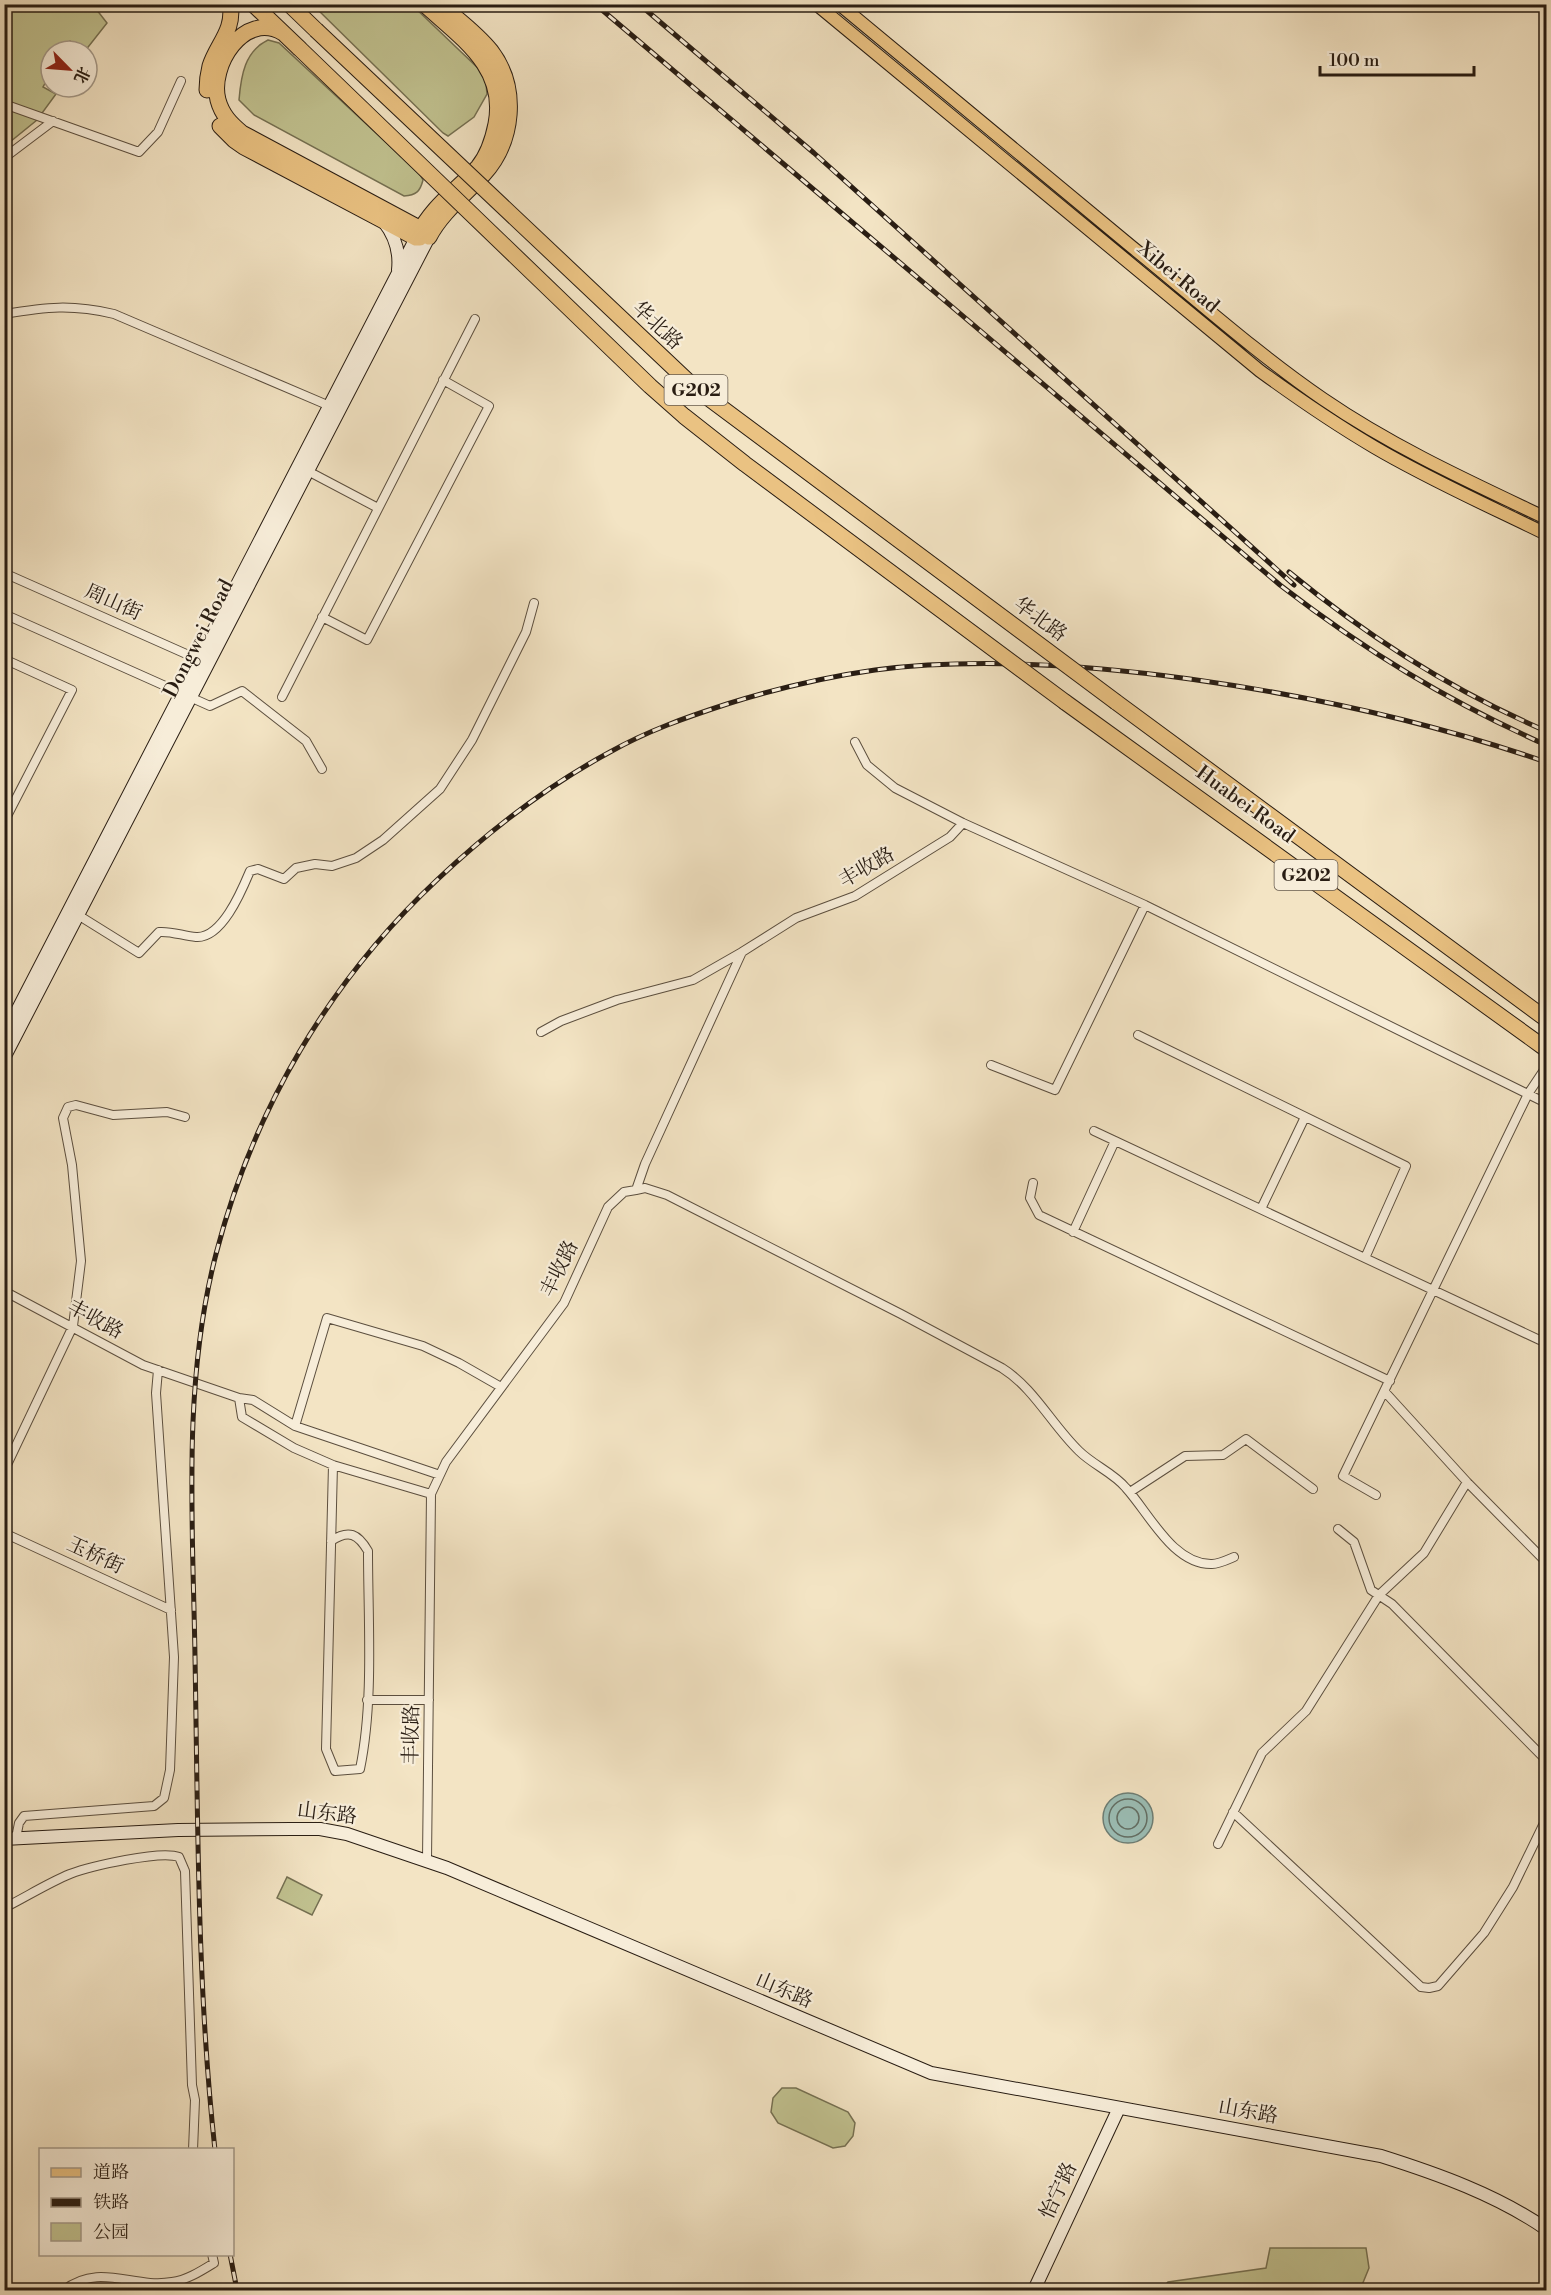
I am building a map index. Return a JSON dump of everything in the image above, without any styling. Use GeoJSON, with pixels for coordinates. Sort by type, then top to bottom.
{"type":"FeatureCollection","features":[{"type":"Feature","properties":{"kind":"highway"},"geometry":{"type":"LineString","coordinates":[[230,4],[232,16],[230,26],[210,66],[208,79],[208,101],[218,123],[244,147],[422,235]]}},
{"type":"Feature","properties":{"kind":"highway"},"geometry":{"type":"LineString","coordinates":[[253,4],[283,33]]}},
{"type":"Feature","properties":{"kind":"highway","name":"华北路"},"geometry":{"type":"LineString","coordinates":[[289,4],[695,388],[1116,702]]}},
{"type":"Feature","properties":{"kind":"highway"},"geometry":{"type":"LineString","coordinates":[[283,33],[274,28],[256,27],[246,32],[230,50],[217,82],[218,100],[226,118],[242,133],[385,216],[418,212],[427,210],[441,201],[484,158],[495,133],[498,105],[494,85],[483,61],[424,4]]}},
{"type":"Feature","properties":{"kind":"highway"},"geometry":{"type":"LineString","coordinates":[[422,235],[494,162],[507,133],[510,105],[507,83],[498,61],[483,42],[440,4]]}},
{"type":"Feature","properties":{"kind":"highway","name":"Huabei Road"},"geometry":{"type":"LineString","coordinates":[[283,33],[684,416],[745,465],[1065,702],[1546,1048]]}},
{"type":"Feature","properties":{"kind":"highway"},"geometry":{"type":"LineString","coordinates":[[422,235],[441,201]]}},
{"type":"Feature","properties":{"kind":"highway","name":"Huabei Road"},"geometry":{"type":"LineString","coordinates":[[1116,702],[1546,1019]]}},
{"type":"Feature","properties":{"kind":"main road","name":"Xibei Road"},"geometry":{"type":"LineString","coordinates":[[816,4],[1269,378],[1317,412],[1375,448],[1438,482],[1546,534]]}},
{"type":"Feature","properties":{"kind":"main road","name":"Xibei Road"},"geometry":{"type":"LineString","coordinates":[[839,4],[1270,360],[1324,399],[1382,435],[1444,470],[1546,518]]}},
{"type":"Feature","properties":{"kind":"main road"},"geometry":{"type":"LineString","coordinates":[[385,216],[395,239],[399,263],[397,275]]}},
{"type":"Feature","properties":{"kind":"main road","name":"Dongwei Road"},"geometry":{"type":"LineString","coordinates":[[334,408],[397,275],[422,235]]}},
{"type":"Feature","properties":{"kind":"main road","name":"Dongwei Road"},"geometry":{"type":"LineString","coordinates":[[4,1036],[186,695],[422,235]]}},
{"type":"Feature","properties":{"kind":"main road","name":"Dongwei Road"},"geometry":{"type":"LineString","coordinates":[[4,1058],[78,915],[186,695]]}},
{"type":"Feature","properties":{"kind":"main road","name":"山东路"},"geometry":{"type":"LineString","coordinates":[[10,1838],[178,1830],[320,1829],[370,1840],[427,1860],[931,2073],[1380,2156],[1450,2179],[1518,2212],[1546,2229]]}},
{"type":"Feature","properties":{"kind":"main road","name":"怡宁路"},"geometry":{"type":"LineString","coordinates":[[1034,2290],[1119,2108]]}},
{"type":"Feature","properties":{"kind":"street"},"geometry":{"type":"LineString","coordinates":[[4,104],[139,152],[158,132],[181,81]]}},
{"type":"Feature","properties":{"kind":"street"},"geometry":{"type":"LineString","coordinates":[[4,158],[53,121]]}},
{"type":"Feature","properties":{"kind":"street"},"geometry":{"type":"LineString","coordinates":[[4,314],[53,306],[93,309],[114,314],[334,408]]}},
{"type":"Feature","properties":{"kind":"street"},"geometry":{"type":"LineString","coordinates":[[282,697],[475,319]]}},
{"type":"Feature","properties":{"kind":"street"},"geometry":{"type":"LineString","coordinates":[[322,617],[368,640],[489,406],[443,380]]}},
{"type":"Feature","properties":{"kind":"street"},"geometry":{"type":"LineString","coordinates":[[303,468],[378,508]]}},
{"type":"Feature","properties":{"kind":"street","name":"周山街"},"geometry":{"type":"LineString","coordinates":[[4,573],[203,662]]}},
{"type":"Feature","properties":{"kind":"street"},"geometry":{"type":"LineString","coordinates":[[78,915],[139,953],[159,932],[171,931],[198,937],[212,931],[237,901],[250,871],[258,869],[284,879],[296,868],[315,864],[332,866],[356,858],[383,840],[441,789],[472,740],[526,632],[534,603]]}},
{"type":"Feature","properties":{"kind":"street"},"geometry":{"type":"LineString","coordinates":[[4,614],[210,706],[242,691],[306,741],[322,768]]}},
{"type":"Feature","properties":{"kind":"street"},"geometry":{"type":"LineString","coordinates":[[4,659],[72,690],[4,822]]}},
{"type":"Feature","properties":{"kind":"street"},"geometry":{"type":"LineString","coordinates":[[855,742],[867,765],[895,788],[963,823],[1146,905],[1546,1103]]}},
{"type":"Feature","properties":{"kind":"street","name":"丰收路"},"geometry":{"type":"LineString","coordinates":[[541,1032],[561,1021],[617,1000],[693,980],[796,918],[855,896],[950,837],[963,823]]}},
{"type":"Feature","properties":{"kind":"street"},"geometry":{"type":"LineString","coordinates":[[991,1065],[1055,1090],[1146,905]]}},
{"type":"Feature","properties":{"kind":"street"},"geometry":{"type":"LineString","coordinates":[[636,1190],[645,1164],[742,952]]}},
{"type":"Feature","properties":{"kind":"street"},"geometry":{"type":"LineString","coordinates":[[1138,1035],[1406,1166],[1365,1257]]}},
{"type":"Feature","properties":{"kind":"street"},"geometry":{"type":"LineString","coordinates":[[1376,1495],[1343,1476],[1528,1094],[1546,1066]]}},
{"type":"Feature","properties":{"kind":"street"},"geometry":{"type":"LineString","coordinates":[[4,1471],[73,1326],[81,1261],[72,1165],[63,1118],[68,1107],[75,1105],[113,1115],[167,1112],[185,1117]]}},
{"type":"Feature","properties":{"kind":"street"},"geometry":{"type":"LineString","coordinates":[[1261,1209],[1305,1117]]}},
{"type":"Feature","properties":{"kind":"street"},"geometry":{"type":"LineString","coordinates":[[1095,1131],[1546,1343]]}},
{"type":"Feature","properties":{"kind":"street"},"geometry":{"type":"LineString","coordinates":[[1073,1232],[1115,1141]]}},
{"type":"Feature","properties":{"kind":"street"},"geometry":{"type":"LineString","coordinates":[[1033,1183],[1030,1198],[1039,1215],[1390,1381]]}},
{"type":"Feature","properties":{"kind":"street"},"geometry":{"type":"LineString","coordinates":[[636,1190],[645,1188],[667,1196],[901,1314],[1002,1368],[1018,1378],[1081,1452],[1125,1485],[1167,1541],[1188,1558],[1203,1563],[1215,1564],[1234,1557]]}},
{"type":"Feature","properties":{"kind":"street","name":"丰收路"},"geometry":{"type":"LineString","coordinates":[[427,1860],[431,1494],[446,1462],[564,1304],[608,1206],[624,1192],[636,1190]]}},
{"type":"Feature","properties":{"kind":"street","name":"丰收路"},"geometry":{"type":"LineString","coordinates":[[4,1291],[143,1365],[238,1398],[253,1400],[295,1426],[440,1474]]}},
{"type":"Feature","properties":{"kind":"street"},"geometry":{"type":"LineString","coordinates":[[295,1426],[327,1318],[423,1347],[459,1363],[501,1387]]}},
{"type":"Feature","properties":{"kind":"street"},"geometry":{"type":"LineString","coordinates":[[10,1838],[24,1816],[154,1806],[164,1798],[170,1770],[174,1656],[156,1393],[158,1370]]}},
{"type":"Feature","properties":{"kind":"street"},"geometry":{"type":"LineString","coordinates":[[1385,1392],[1467,1482],[1546,1562]]}},
{"type":"Feature","properties":{"kind":"street"},"geometry":{"type":"LineString","coordinates":[[238,1398],[242,1418],[294,1448],[333,1465],[431,1494]]}},
{"type":"Feature","properties":{"kind":"street"},"geometry":{"type":"LineString","coordinates":[[1130,1492],[1185,1456],[1223,1455],[1246,1439],[1313,1489]]}},
{"type":"Feature","properties":{"kind":"street"},"geometry":{"type":"LineString","coordinates":[[331,1541],[340,1535],[353,1534],[361,1539],[368,1551],[367,1700],[363,1751],[360,1769],[335,1771],[326,1749],[331,1541],[333,1465]]}},
{"type":"Feature","properties":{"kind":"street"},"geometry":{"type":"LineString","coordinates":[[1218,1844],[1262,1753],[1306,1711],[1379,1595],[1424,1553],[1467,1482]]}},
{"type":"Feature","properties":{"kind":"street"},"geometry":{"type":"LineString","coordinates":[[1338,1529],[1354,1542],[1371,1590],[1392,1604],[1546,1760]]}},
{"type":"Feature","properties":{"kind":"street","name":"玉桥街"},"geometry":{"type":"LineString","coordinates":[[4,1533],[171,1610]]}},
{"type":"Feature","properties":{"kind":"street"},"geometry":{"type":"LineString","coordinates":[[367,1700],[429,1700]]}},
{"type":"Feature","properties":{"kind":"street"},"geometry":{"type":"LineString","coordinates":[[1233,1812],[1421,1987],[1429,1989],[1438,1986],[1484,1933],[1513,1887],[1546,1819]]}},
{"type":"Feature","properties":{"kind":"street"},"geometry":{"type":"LineString","coordinates":[[4,1908],[70,1874],[137,1858],[171,1854],[179,1857],[185,1871],[192,2085],[195,2100],[193,2148]]}},
{"type":"Feature","properties":{"kind":"street"},"geometry":{"type":"LineString","coordinates":[[64,2290],[90,2277],[106,2276],[144,2282],[174,2282],[214,2263],[212,2256]]}},
{"type":"Feature","properties":{"kind":"green space"},"geometry":{"type":"Polygon","coordinates":[[[5,5],[93,5],[107,23],[94,39],[39,39],[39,99],[52,99],[37,120],[5,146],[5,5]]]}},
{"type":"Feature","properties":{"kind":"green space"},"geometry":{"type":"Polygon","coordinates":[[[313,5],[412,5],[482,72],[487,94],[474,117],[448,136],[443,133],[313,5]]]}},
{"type":"Feature","properties":{"kind":"green space"},"geometry":{"type":"Polygon","coordinates":[[[268,40],[279,43],[419,173],[423,180],[417,192],[404,196],[254,115],[239,100],[243,73],[249,57],[254,50],[268,40]]]}},
{"type":"Feature","properties":{"kind":"green space"},"geometry":{"type":"Polygon","coordinates":[[[287,1877],[322,1895],[312,1915],[277,1898],[287,1877]]]}},
{"type":"Feature","properties":{"kind":"green space"},"geometry":{"type":"Polygon","coordinates":[[[782,2088],[796,2088],[848,2112],[855,2123],[853,2136],[845,2146],[833,2148],[778,2123],[771,2112],[773,2098],[782,2088]]]}},
{"type":"Feature","properties":{"kind":"green space"},"geometry":{"type":"Polygon","coordinates":[[[1270,2248],[1366,2248],[1369,2268],[1360,2290],[1161,2290],[1168,2282],[1266,2268],[1270,2248]]]}},
{"type":"Feature","properties":{"kind":"water"},"geometry":{"type":"Polygon","coordinates":[[[1128,1793],[1146,1800],[1153,1818],[1146,1836],[1128,1843],[1110,1836],[1103,1818],[1110,1800],[1128,1793]]]}},
{"type":"Feature","properties":{"kind":"railway"},"geometry":{"type":"LineString","coordinates":[[595,4],[1280,585],[1344,632],[1408,673],[1474,710],[1546,745]]}},
{"type":"Feature","properties":{"kind":"railway"},"geometry":{"type":"LineString","coordinates":[[639,4],[814,153],[1294,585]]}},
{"type":"Feature","properties":{"kind":"railway"},"geometry":{"type":"LineString","coordinates":[[1289,572],[1349,619],[1412,661],[1478,698],[1546,731]]}},
{"type":"Feature","properties":{"kind":"railway"},"geometry":{"type":"LineString","coordinates":[[215,2148],[202,1965],[192,1506],[194,1404],[205,1303],[216,1254],[232,1201],[251,1149],[274,1099],[300,1051],[330,1005],[363,960],[399,918],[438,879],[499,826],[564,779],[624,744],[682,719],[782,688],[875,670],[953,664],[1032,664],[1190,679],[1326,702],[1370,712],[1459,735],[1546,762]]}},
{"type":"Feature","properties":{"kind":"railway"},"geometry":{"type":"LineString","coordinates":[[230,2256],[237,2290]]}}]}
